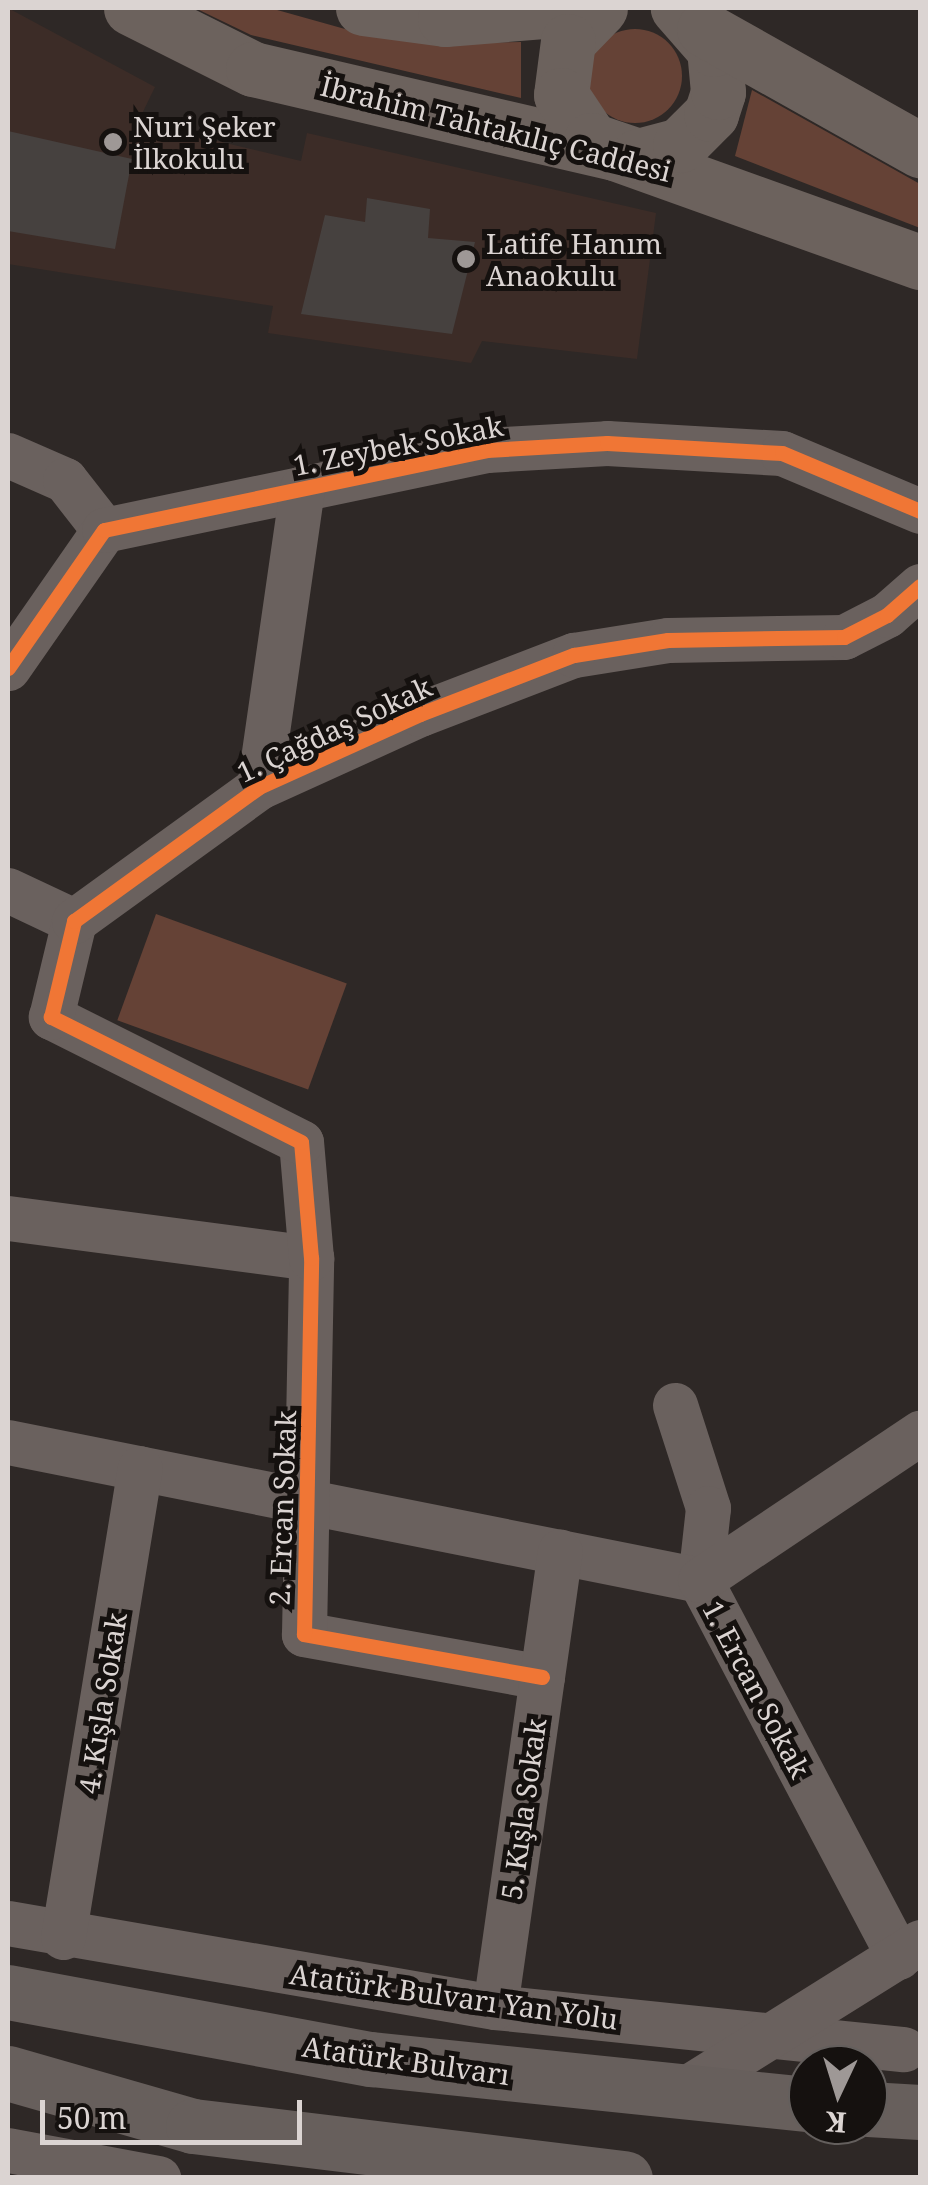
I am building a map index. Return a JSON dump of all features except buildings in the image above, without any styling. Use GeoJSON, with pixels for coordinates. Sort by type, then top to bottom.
{"type":"FeatureCollection","features":[{"type":"Feature","properties":{"kind":"highway","name":"Atatürk Bulvarı"},"geometry":{"type":"LineString","coordinates":[[8,1992],[371,2059],[677,2094],[788,2102]]}},
{"type":"Feature","properties":{"kind":"highway"},"geometry":{"type":"LineString","coordinates":[[8,2073],[189,2152],[625,2178]]}},
{"type":"Feature","properties":{"kind":"highway"},"geometry":{"type":"LineString","coordinates":[[888,2110],[920,2112]]}},
{"type":"Feature","properties":{"kind":"main road","name":"İbrahim Tahtakılıç Caddesi"},"geometry":{"type":"LineString","coordinates":[[131,8],[253,69],[615,152],[920,262]]}},
{"type":"Feature","properties":{"kind":"main road"},"geometry":{"type":"LineString","coordinates":[[363,8],[445,19],[581,8]]}},
{"type":"Feature","properties":{"kind":"main road"},"geometry":{"type":"LineString","coordinates":[[600,8],[568,42],[562,95],[572,120],[615,152],[638,156],[680,146],[711,114],[720,70],[691,18]]}},
{"type":"Feature","properties":{"kind":"main road"},"geometry":{"type":"LineString","coordinates":[[691,18],[920,150]]}},
{"type":"Feature","properties":{"kind":"street","name":"1. Zeybek Sokak"},"geometry":{"type":"LineString","coordinates":[[104,530],[486,450],[607,443],[782,453],[920,512]]}},
{"type":"Feature","properties":{"kind":"street"},"geometry":{"type":"LineString","coordinates":[[8,455],[66,480],[104,530],[8,668]]}},
{"type":"Feature","properties":{"kind":"street"},"geometry":{"type":"LineString","coordinates":[[258,787],[302,488]]}},
{"type":"Feature","properties":{"kind":"street","name":"1. Çağdaş Sokak"},"geometry":{"type":"LineString","coordinates":[[74,920],[258,787],[420,714],[574,655],[668,640],[844,638],[887,615],[920,586]]}},
{"type":"Feature","properties":{"kind":"street"},"geometry":{"type":"LineString","coordinates":[[8,890],[74,920]]}},
{"type":"Feature","properties":{"kind":"street","name":"2. Ercan Sokak"},"geometry":{"type":"LineString","coordinates":[[74,920],[51,1018],[301,1142],[311,1258],[310,1503],[304,1634],[542,1676]]}},
{"type":"Feature","properties":{"kind":"street"},"geometry":{"type":"LineString","coordinates":[[8,1218],[311,1258]]}},
{"type":"Feature","properties":{"kind":"street","name":"1. Ercan Sokak"},"geometry":{"type":"LineString","coordinates":[[675,1405],[708,1508],[700,1580],[910,1950]]}},
{"type":"Feature","properties":{"kind":"street"},"geometry":{"type":"LineString","coordinates":[[8,1442],[700,1580],[920,1432]]}},
{"type":"Feature","properties":{"kind":"street","name":"4. Kışla Sokak"},"geometry":{"type":"LineString","coordinates":[[63,1937],[140,1468]]}},
{"type":"Feature","properties":{"kind":"street","name":"5. Kışla Sokak"},"geometry":{"type":"LineString","coordinates":[[495,2007],[560,1552]]}},
{"type":"Feature","properties":{"kind":"street","name":"Atatürk Bulvarı Yan Yolu"},"geometry":{"type":"LineString","coordinates":[[8,1922],[63,1937],[495,2007],[915,2051]]}},
{"type":"Feature","properties":{"kind":"street"},"geometry":{"type":"LineString","coordinates":[[677,2094],[910,1950]]}},
{"type":"Feature","properties":{"kind":"street"},"geometry":{"type":"LineString","coordinates":[[8,2150],[158,2178]]}},
{"type":"Feature","properties":{"kind":"shaded area"},"geometry":{"type":"Polygon","coordinates":[[[8,8],[155,87],[138,122],[301,161],[307,133],[656,213],[637,359],[482,341],[471,363],[268,333],[273,306],[8,264],[8,8]]]}},
{"type":"Feature","properties":{"kind":"shaded area"},"geometry":{"type":"Polygon","coordinates":[[[195,8],[270,8],[370,36],[433,43],[521,42],[521,98],[251,35],[195,8]]]}},
{"type":"Feature","properties":{"kind":"shaded area"},"geometry":{"type":"Polygon","coordinates":[[[635,29],[653,32],[668,43],[679,58],[679,94],[668,109],[653,120],[635,123],[617,120],[602,109],[591,94],[588,76],[591,58],[602,43],[617,32],[635,29]]]}},
{"type":"Feature","properties":{"kind":"shaded area"},"geometry":{"type":"Polygon","coordinates":[[[752,90],[920,184],[920,228],[735,156],[752,90]]]}},
{"type":"Feature","properties":{"kind":"shaded area"},"geometry":{"type":"Polygon","coordinates":[[[156,914],[347,983],[308,1090],[117,1020],[156,914]]]}},
{"type":"Feature","properties":{"kind":"cycle path"},"geometry":{"type":"LineString","coordinates":[[8,668],[104,530],[487,450],[607,443],[782,453],[920,511]]}},
{"type":"Feature","properties":{"kind":"cycle path"},"geometry":{"type":"LineString","coordinates":[[542,1677],[304,1634],[311,1258],[301,1142],[51,1017],[74,921],[259,787],[420,714],[574,655],[668,640],[844,637],[887,615],[920,586]]}},
{"type":"Feature","properties":{"kind":"place","name":"Nuri Şeker İlkokulu"},"geometry":{"type":"Point","coordinates":[113,142]}},
{"type":"Feature","properties":{"kind":"place","name":"Latife Hanım Anaokulu"},"geometry":{"type":"Point","coordinates":[466,259]}}]}
